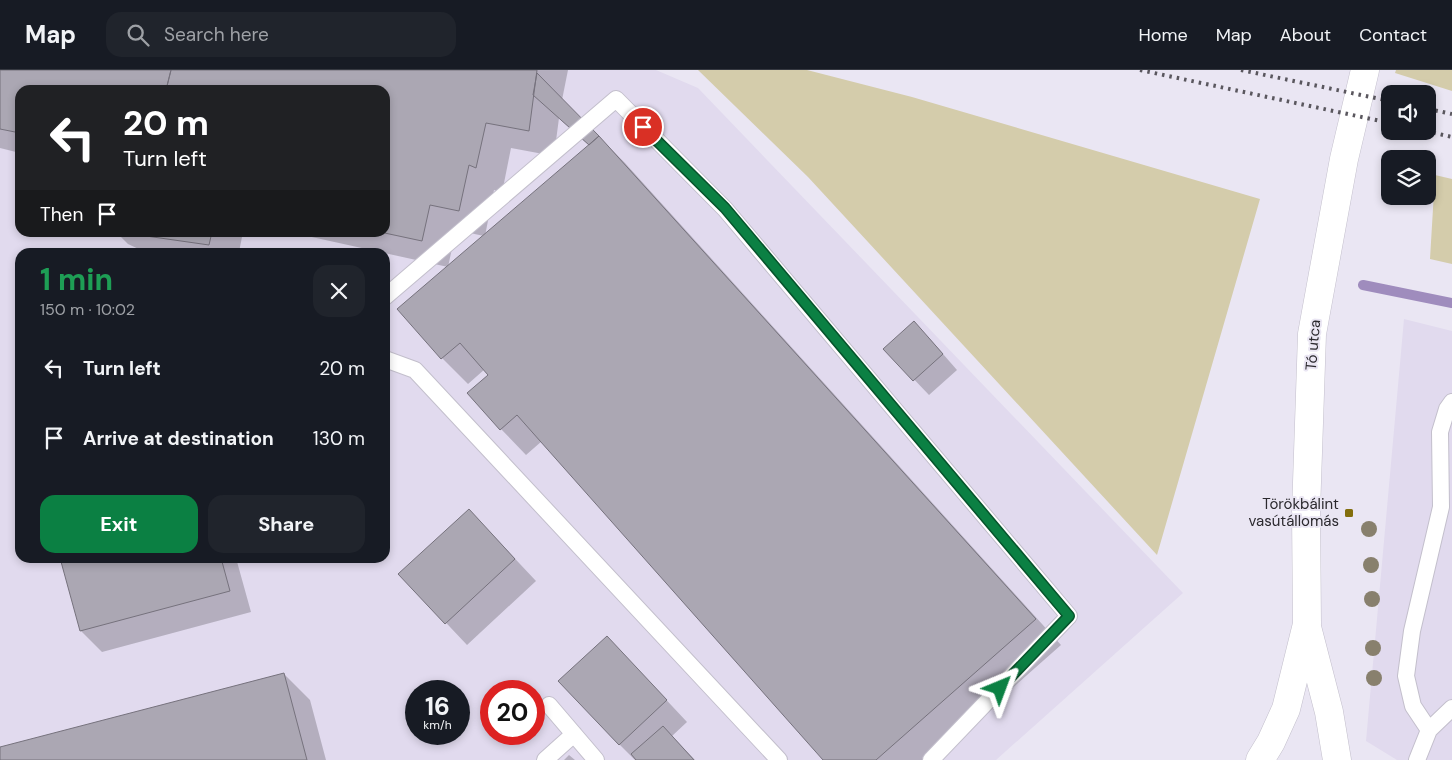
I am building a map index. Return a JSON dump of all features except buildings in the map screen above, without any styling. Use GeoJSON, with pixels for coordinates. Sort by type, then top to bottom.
{"type":"FeatureCollection","features":[{"type":"Feature","properties":{"kind":"main road","name":"Tó utca"},"geometry":{"type":"LineString","coordinates":[[1337,760],[1329,712],[1307,624],[1306,512],[1312,334],[1344,159],[1365,70]]}},
{"type":"Feature","properties":{"kind":"main road","name":"Tó utca"},"geometry":{"type":"LineString","coordinates":[[1260,760],[1271,742],[1286,708],[1307,624]]}},
{"type":"Feature","properties":{"kind":"lane"},"geometry":{"type":"LineString","coordinates":[[390,292],[616,99],[725,208],[1069,616],[931,760]]}},
{"type":"Feature","properties":{"kind":"lane"},"geometry":{"type":"LineString","coordinates":[[390,361],[414,370],[780,760]]}},
{"type":"Feature","properties":{"kind":"lane"},"geometry":{"type":"LineString","coordinates":[[1429,730],[1413,706],[1406,676],[1412,630],[1441,507],[1440,432],[1447,409],[1452,402]]}},
{"type":"Feature","properties":{"kind":"lane"},"geometry":{"type":"LineString","coordinates":[[549,705],[596,760]]}},
{"type":"Feature","properties":{"kind":"lane"},"geometry":{"type":"LineString","coordinates":[[1417,760],[1429,730],[1452,708]]}},
{"type":"Feature","properties":{"kind":"lane"},"geometry":{"type":"LineString","coordinates":[[546,760],[574,734]]}},
{"type":"Feature","properties":{"kind":"shaded area"},"geometry":{"type":"Polygon","coordinates":[[[0,70],[656,70],[698,88],[1183,593],[996,760],[0,760],[0,70]]]}},
{"type":"Feature","properties":{"kind":"shaded area"},"geometry":{"type":"Polygon","coordinates":[[[698,70],[807,70],[912,97],[1260,199],[1157,555],[808,177],[698,70]]]}},
{"type":"Feature","properties":{"kind":"shaded area"},"geometry":{"type":"Polygon","coordinates":[[[1396,70],[1452,70],[1452,91],[1436,85],[1395,73],[1396,70]]]}},
{"type":"Feature","properties":{"kind":"shaded area"},"geometry":{"type":"Polygon","coordinates":[[[1436,175],[1452,179],[1452,264],[1430,259],[1433,205],[1436,205],[1436,175]]]}},
{"type":"Feature","properties":{"kind":"shaded area"},"geometry":{"type":"Polygon","coordinates":[[[1404,319],[1452,331],[1452,760],[1397,760],[1366,741],[1404,319]]]}},
{"type":"Feature","properties":{"kind":"waterway"},"geometry":{"type":"LineString","coordinates":[[1363,285],[1452,303]]}},
{"type":"Feature","properties":{"kind":"railway"},"geometry":{"type":"LineString","coordinates":[[1140,70],[1381,121]]}},
{"type":"Feature","properties":{"kind":"railway"},"geometry":{"type":"LineString","coordinates":[[1241,70],[1381,99]]}},
{"type":"Feature","properties":{"kind":"railway"},"geometry":{"type":"LineString","coordinates":[[1436,111],[1452,114]]}},
{"type":"Feature","properties":{"kind":"railway"},"geometry":{"type":"LineString","coordinates":[[1436,133],[1452,137]]}},
{"type":"Feature","properties":{"kind":"place","name":"Törökbálint vasútállomás"},"geometry":{"type":"Point","coordinates":[1349,513]}},
{"type":"Feature","properties":{"kind":"route"},"geometry":{"type":"LineString","coordinates":[[643,127],[725,208],[1069,616],[1000,688]]}}]}
